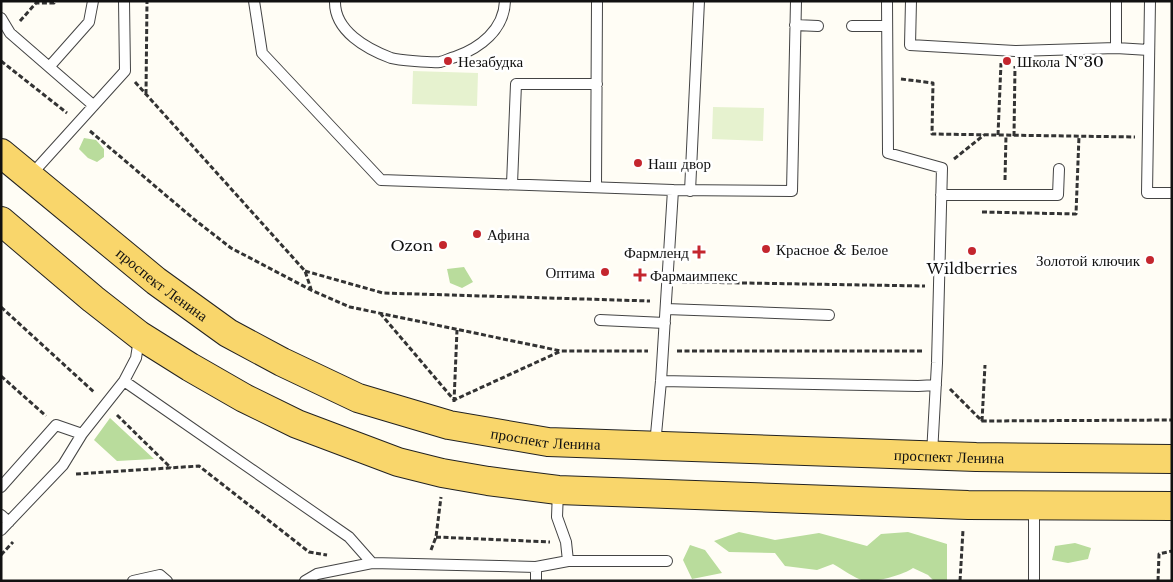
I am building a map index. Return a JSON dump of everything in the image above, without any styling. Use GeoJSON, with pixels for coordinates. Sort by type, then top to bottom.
{"type":"FeatureCollection","features":[{"type":"Feature","properties":{"kind":"main road","name":"проспект Ленина"},"geometry":{"type":"LineString","coordinates":[[1,153],[156,281],[228,333],[282,362],[358,398],[449,425],[539,440],[655,446],[932,456],[1172,459]]}},
{"type":"Feature","properties":{"kind":"main road"},"geometry":{"type":"LineString","coordinates":[[1,221],[92,299],[139,335],[190,367],[252,402],[297,424],[398,462],[442,473],[558,490],[1034,506],[1172,506]]}},
{"type":"Feature","properties":{"kind":"lane"},"geometry":{"type":"LineString","coordinates":[[50,66],[89,22],[93,1]]}},
{"type":"Feature","properties":{"kind":"lane"},"geometry":{"type":"LineString","coordinates":[[29,176],[125,71],[124,1]]}},
{"type":"Feature","properties":{"kind":"lane"},"geometry":{"type":"LineString","coordinates":[[254,1],[262,52],[381,180],[673,190],[792,191],[796,1]]}},
{"type":"Feature","properties":{"kind":"lane"},"geometry":{"type":"LineString","coordinates":[[335,1],[342,24],[357,41],[392,58],[441,62],[471,51],[491,35],[505,12],[505,1]]}},
{"type":"Feature","properties":{"kind":"lane"},"geometry":{"type":"LineString","coordinates":[[596,187],[597,1]]}},
{"type":"Feature","properties":{"kind":"lane"},"geometry":{"type":"LineString","coordinates":[[690,190],[699,1]]}},
{"type":"Feature","properties":{"kind":"lane"},"geometry":{"type":"LineString","coordinates":[[887,1],[886,78],[888,153],[942,168],[932,456]]}},
{"type":"Feature","properties":{"kind":"lane"},"geometry":{"type":"LineString","coordinates":[[911,1],[910,45],[1001,51],[1116,48],[1149,50]]}},
{"type":"Feature","properties":{"kind":"lane"},"geometry":{"type":"LineString","coordinates":[[1116,1],[1116,48]]}},
{"type":"Feature","properties":{"kind":"lane"},"geometry":{"type":"LineString","coordinates":[[1150,1],[1147,193],[1172,193]]}},
{"type":"Feature","properties":{"kind":"lane"},"geometry":{"type":"LineString","coordinates":[[1,18],[10,33],[93,105]]}},
{"type":"Feature","properties":{"kind":"lane"},"geometry":{"type":"LineString","coordinates":[[795,25],[818,26]]}},
{"type":"Feature","properties":{"kind":"lane"},"geometry":{"type":"LineString","coordinates":[[852,26],[886,26]]}},
{"type":"Feature","properties":{"kind":"lane"},"geometry":{"type":"LineString","coordinates":[[512,184],[516,84],[597,84]]}},
{"type":"Feature","properties":{"kind":"lane"},"geometry":{"type":"LineString","coordinates":[[941,194],[1058,195],[1059,169]]}},
{"type":"Feature","properties":{"kind":"lane"},"geometry":{"type":"LineString","coordinates":[[655,446],[673,190]]}},
{"type":"Feature","properties":{"kind":"lane"},"geometry":{"type":"LineString","coordinates":[[666,306],[829,316]]}},
{"type":"Feature","properties":{"kind":"lane"},"geometry":{"type":"LineString","coordinates":[[600,320],[665,323]]}},
{"type":"Feature","properties":{"kind":"lane"},"geometry":{"type":"LineString","coordinates":[[1,530],[5,518],[63,465],[82,434],[124,381],[136,358],[139,335]]}},
{"type":"Feature","properties":{"kind":"lane"},"geometry":{"type":"LineString","coordinates":[[661,381],[918,386],[936,380]]}},
{"type":"Feature","properties":{"kind":"lane"},"geometry":{"type":"LineString","coordinates":[[124,381],[349,538],[372,563]]}},
{"type":"Feature","properties":{"kind":"lane"},"geometry":{"type":"LineString","coordinates":[[1,487],[56,425],[82,434]]}},
{"type":"Feature","properties":{"kind":"lane"},"geometry":{"type":"LineString","coordinates":[[558,490],[557,517],[566,542],[568,562]]}},
{"type":"Feature","properties":{"kind":"lane"},"geometry":{"type":"LineString","coordinates":[[1034,506],[1034,581]]}},
{"type":"Feature","properties":{"kind":"lane"},"geometry":{"type":"LineString","coordinates":[[305,581],[317,574],[372,563],[536,567],[568,562],[667,561]]}},
{"type":"Feature","properties":{"kind":"lane"},"geometry":{"type":"LineString","coordinates":[[536,567],[536,581]]}},
{"type":"Feature","properties":{"kind":"lane"},"geometry":{"type":"LineString","coordinates":[[133,581],[160,574],[167,581]]}},
{"type":"Feature","properties":{"kind":"path"},"geometry":{"type":"LineString","coordinates":[[10,33],[36,3],[54,3],[55,1]]}},
{"type":"Feature","properties":{"kind":"path"},"geometry":{"type":"LineString","coordinates":[[146,94],[147,1]]}},
{"type":"Feature","properties":{"kind":"path"},"geometry":{"type":"LineString","coordinates":[[998,135],[1001,51]]}},
{"type":"Feature","properties":{"kind":"path"},"geometry":{"type":"LineString","coordinates":[[1014,136],[1015,51]]}},
{"type":"Feature","properties":{"kind":"path"},"geometry":{"type":"LineString","coordinates":[[1,61],[231,248],[312,290],[350,307],[561,351],[937,351]]}},
{"type":"Feature","properties":{"kind":"path"},"geometry":{"type":"LineString","coordinates":[[125,71],[305,271],[312,290]]}},
{"type":"Feature","properties":{"kind":"path"},"geometry":{"type":"LineString","coordinates":[[886,78],[933,82],[932,134],[1148,137]]}},
{"type":"Feature","properties":{"kind":"path"},"geometry":{"type":"LineString","coordinates":[[942,168],[985,135]]}},
{"type":"Feature","properties":{"kind":"path"},"geometry":{"type":"LineString","coordinates":[[1004,213],[1006,135]]}},
{"type":"Feature","properties":{"kind":"path"},"geometry":{"type":"LineString","coordinates":[[305,271],[383,293],[666,306]]}},
{"type":"Feature","properties":{"kind":"path"},"geometry":{"type":"LineString","coordinates":[[667,282],[938,286]]}},
{"type":"Feature","properties":{"kind":"path"},"geometry":{"type":"LineString","coordinates":[[1,307],[105,403],[171,468]]}},
{"type":"Feature","properties":{"kind":"path"},"geometry":{"type":"LineString","coordinates":[[380,313],[454,400],[561,351]]}},
{"type":"Feature","properties":{"kind":"path"},"geometry":{"type":"LineString","coordinates":[[982,421],[985,365]]}},
{"type":"Feature","properties":{"kind":"path"},"geometry":{"type":"LineString","coordinates":[[1,376],[56,425]]}},
{"type":"Feature","properties":{"kind":"path"},"geometry":{"type":"LineString","coordinates":[[936,380],[982,421],[1172,420]]}},
{"type":"Feature","properties":{"kind":"path"},"geometry":{"type":"LineString","coordinates":[[73,474],[199,466],[309,552],[336,557]]}},
{"type":"Feature","properties":{"kind":"path"},"geometry":{"type":"LineString","coordinates":[[960,581],[963,530]]}},
{"type":"Feature","properties":{"kind":"path"},"geometry":{"type":"LineString","coordinates":[[436,537],[566,542]]}},
{"type":"Feature","properties":{"kind":"path"},"geometry":{"type":"LineString","coordinates":[[1,555],[14,540]]}},
{"type":"Feature","properties":{"kind":"path"},"geometry":{"type":"LineString","coordinates":[[1158,581],[1160,554],[1172,551]]}},
{"type":"Feature","properties":{"kind":"green space"},"geometry":{"type":"Polygon","coordinates":[[[413,71],[478,73],[477,106],[412,104],[413,71]]]}},
{"type":"Feature","properties":{"kind":"green space"},"geometry":{"type":"Polygon","coordinates":[[[713,107],[764,108],[763,141],[712,139],[713,107]]]}},
{"type":"Feature","properties":{"kind":"green space"},"geometry":{"type":"Polygon","coordinates":[[[84,138],[96,140],[104,149],[104,157],[97,162],[88,158],[79,149],[84,138]]]}},
{"type":"Feature","properties":{"kind":"green space"},"geometry":{"type":"Polygon","coordinates":[[[464,267],[473,282],[462,288],[450,283],[447,269],[464,267]]]}},
{"type":"Feature","properties":{"kind":"green space"},"geometry":{"type":"Polygon","coordinates":[[[110,418],[154,459],[117,461],[94,440],[110,418]]]}},
{"type":"Feature","properties":{"kind":"green space"},"geometry":{"type":"Polygon","coordinates":[[[739,532],[775,540],[819,533],[867,546],[881,534],[908,532],[947,544],[947,580],[934,581],[928,575],[913,568],[890,578],[864,581],[833,564],[817,570],[785,566],[775,553],[729,552],[714,541],[739,532]]]}},
{"type":"Feature","properties":{"kind":"green space"},"geometry":{"type":"Polygon","coordinates":[[[1075,543],[1091,548],[1088,559],[1068,563],[1052,560],[1055,546],[1075,543]]]}},
{"type":"Feature","properties":{"kind":"green space"},"geometry":{"type":"Polygon","coordinates":[[[690,545],[705,550],[722,573],[692,579],[683,560],[690,545]]]}},
{"type":"Feature","properties":{"kind":"place","name":"Незабудка"},"geometry":{"type":"Point","coordinates":[448,61]}},
{"type":"Feature","properties":{"kind":"place","name":"Школа №30"},"geometry":{"type":"Point","coordinates":[1007,61]}},
{"type":"Feature","properties":{"kind":"place","name":"Наш двор"},"geometry":{"type":"Point","coordinates":[638,163]}},
{"type":"Feature","properties":{"kind":"place","name":"Афина"},"geometry":{"type":"Point","coordinates":[477,234]}},
{"type":"Feature","properties":{"kind":"place","name":"Ozon"},"geometry":{"type":"Point","coordinates":[443,245]}},
{"type":"Feature","properties":{"kind":"place","name":"Красное & Белое"},"geometry":{"type":"Point","coordinates":[766,249]}},
{"type":"Feature","properties":{"kind":"place","name":"Wildberries"},"geometry":{"type":"Point","coordinates":[972,251]}},
{"type":"Feature","properties":{"kind":"place","name":"Фармленд"},"geometry":{"type":"Point","coordinates":[699,252]}},
{"type":"Feature","properties":{"kind":"place","name":"Золотой ключик"},"geometry":{"type":"Point","coordinates":[1150,260]}},
{"type":"Feature","properties":{"kind":"place","name":"Оптима"},"geometry":{"type":"Point","coordinates":[605,272]}},
{"type":"Feature","properties":{"kind":"place","name":"Фармаимпекс"},"geometry":{"type":"Point","coordinates":[640,275]}}]}
